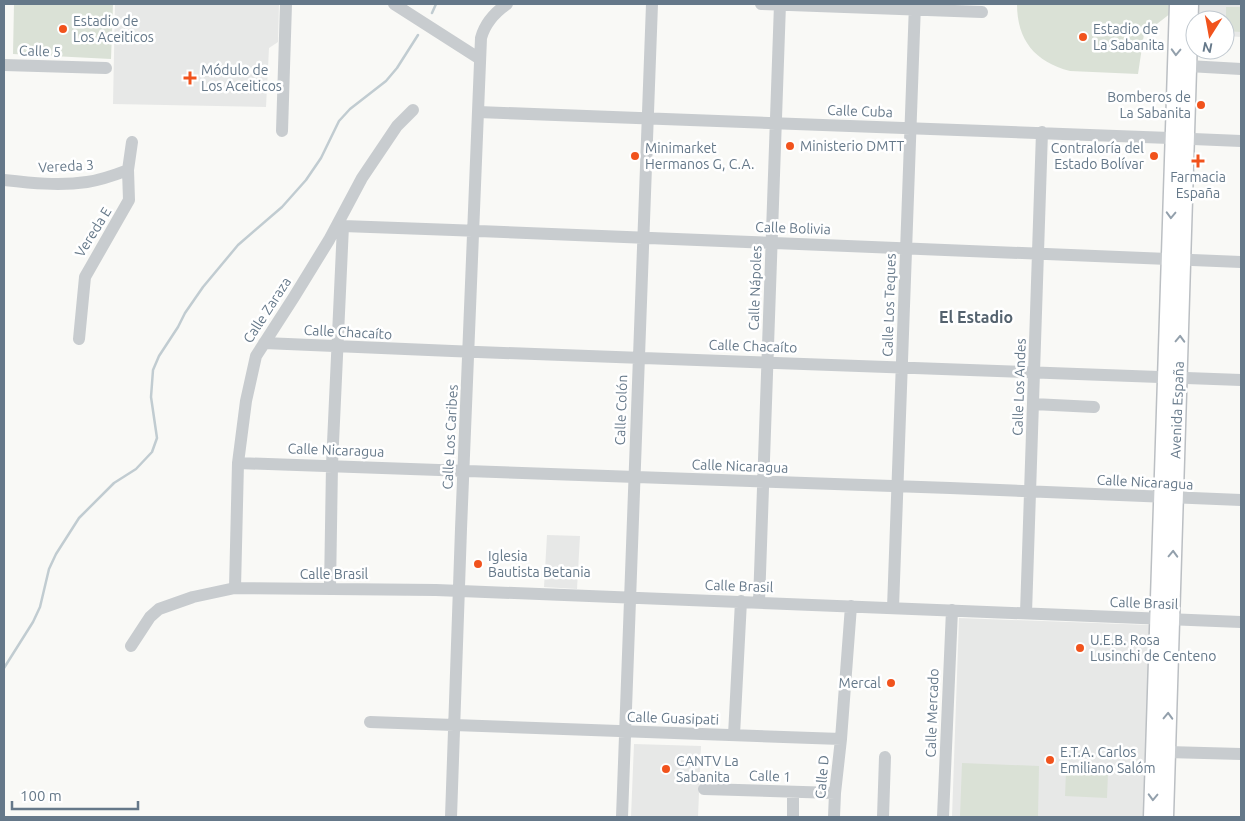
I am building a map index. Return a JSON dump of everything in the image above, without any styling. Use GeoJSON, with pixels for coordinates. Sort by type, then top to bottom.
{"type":"FeatureCollection","features":[{"type":"Feature","properties":{"kind":"main road","name":"Avenida España"},"geometry":{"type":"LineString","coordinates":[[1165,817],[1167,752],[1165,619],[1180,138],[1178,4]]}},
{"type":"Feature","properties":{"kind":"main road","name":"Avenida España"},"geometry":{"type":"LineString","coordinates":[[1180,138],[1188,66],[1190,4]]}},
{"type":"Feature","properties":{"kind":"main road","name":"Avenida España"},"geometry":{"type":"LineString","coordinates":[[1152,817],[1165,619]]}},
{"type":"Feature","properties":{"kind":"street"},"geometry":{"type":"LineString","coordinates":[[282,131],[286,4]]}},
{"type":"Feature","properties":{"kind":"street"},"geometry":{"type":"LineString","coordinates":[[394,4],[480,59]]}},
{"type":"Feature","properties":{"kind":"street","name":"Calle Los Caribes"},"geometry":{"type":"LineString","coordinates":[[451,817],[481,38],[484,28],[495,14],[507,4]]}},
{"type":"Feature","properties":{"kind":"street","name":"Calle Colón"},"geometry":{"type":"LineString","coordinates":[[622,817],[652,4]]}},
{"type":"Feature","properties":{"kind":"street"},"geometry":{"type":"LineString","coordinates":[[761,4],[915,6],[982,12]]}},
{"type":"Feature","properties":{"kind":"street","name":"Calle Nápoles"},"geometry":{"type":"LineString","coordinates":[[759,602],[780,4]]}},
{"type":"Feature","properties":{"kind":"street","name":"Calle Los Teques"},"geometry":{"type":"LineString","coordinates":[[893,608],[915,6]]}},
{"type":"Feature","properties":{"kind":"street","name":"Calle 5"},"geometry":{"type":"LineString","coordinates":[[4,64],[106,68]]}},
{"type":"Feature","properties":{"kind":"street"},"geometry":{"type":"LineString","coordinates":[[1188,66],[1241,69]]}},
{"type":"Feature","properties":{"kind":"street","name":"Calle Zaraza"},"geometry":{"type":"LineString","coordinates":[[235,588],[238,463],[252,370],[256,356],[341,224],[362,178],[397,126],[413,110]]}},
{"type":"Feature","properties":{"kind":"street","name":"Calle Cuba"},"geometry":{"type":"LineString","coordinates":[[478,112],[1241,141]]}},
{"type":"Feature","properties":{"kind":"street","name":"Calle Los Andes"},"geometry":{"type":"LineString","coordinates":[[1026,613],[1042,132]]}},
{"type":"Feature","properties":{"kind":"street","name":"Vereda E"},"geometry":{"type":"LineString","coordinates":[[79,339],[85,277],[92,261],[127,206],[130,193],[128,170],[132,142]]}},
{"type":"Feature","properties":{"kind":"street","name":"Vereda 3"},"geometry":{"type":"LineString","coordinates":[[4,180],[40,184],[80,183],[103,179],[128,170]]}},
{"type":"Feature","properties":{"kind":"street"},"geometry":{"type":"LineString","coordinates":[[330,589],[332,465],[341,224]]}},
{"type":"Feature","properties":{"kind":"street","name":"Calle Bolivia"},"geometry":{"type":"LineString","coordinates":[[341,224],[1241,262]]}},
{"type":"Feature","properties":{"kind":"street","name":"Calle Chacaíto"},"geometry":{"type":"LineString","coordinates":[[264,342],[469,352],[1241,380]]}},
{"type":"Feature","properties":{"kind":"street"},"geometry":{"type":"LineString","coordinates":[[1033,404],[1094,407]]}},
{"type":"Feature","properties":{"kind":"street","name":"Calle Nicaragua"},"geometry":{"type":"LineString","coordinates":[[238,463],[1241,500]]}},
{"type":"Feature","properties":{"kind":"street","name":"Calle Brasil"},"geometry":{"type":"LineString","coordinates":[[131,646],[150,617],[159,608],[235,588],[459,591],[1241,622]]}},
{"type":"Feature","properties":{"kind":"street"},"geometry":{"type":"LineString","coordinates":[[734,735],[741,602]]}},
{"type":"Feature","properties":{"kind":"street"},"geometry":{"type":"LineString","coordinates":[[841,739],[851,606]]}},
{"type":"Feature","properties":{"kind":"street","name":"Calle Mercado"},"geometry":{"type":"LineString","coordinates":[[943,817],[952,610]]}},
{"type":"Feature","properties":{"kind":"street","name":"Calle Guasipati"},"geometry":{"type":"LineString","coordinates":[[370,722],[841,739]]}},
{"type":"Feature","properties":{"kind":"street","name":"Calle D"},"geometry":{"type":"LineString","coordinates":[[834,817],[841,739]]}},
{"type":"Feature","properties":{"kind":"street"},"geometry":{"type":"LineString","coordinates":[[1167,752],[1241,754]]}},
{"type":"Feature","properties":{"kind":"street"},"geometry":{"type":"LineString","coordinates":[[884,817],[885,757]]}},
{"type":"Feature","properties":{"kind":"street","name":"Calle 1"},"geometry":{"type":"LineString","coordinates":[[704,789],[835,793]]}},
{"type":"Feature","properties":{"kind":"street"},"geometry":{"type":"LineString","coordinates":[[792,817],[793,792]]}},
{"type":"Feature","properties":{"kind":"shaded area","name":"Estadio de Los Aceiticos"},"geometry":{"type":"Polygon","coordinates":[[[14,4],[113,4],[111,59],[13,54],[14,4]]]}},
{"type":"Feature","properties":{"kind":"shaded area","name":"Módulo de Los Aceiticos"},"geometry":{"type":"Polygon","coordinates":[[[115,4],[279,4],[278,42],[269,48],[266,107],[113,104],[115,4]]]}},
{"type":"Feature","properties":{"kind":"shaded area","name":"Estadio de La Sabanita"},"geometry":{"type":"Polygon","coordinates":[[[1017,4],[1172,4],[1171,13],[1144,34],[1138,74],[1070,71],[1047,62],[1030,48],[1025,39],[1020,28],[1017,4]]]}},
{"type":"Feature","properties":{"kind":"shaded area"},"geometry":{"type":"Polygon","coordinates":[[[1199,4],[1241,4],[1241,37],[1235,37],[1235,10],[1199,10],[1199,4]]]}},
{"type":"Feature","properties":{"kind":"shaded area"},"geometry":{"type":"Polygon","coordinates":[[[1226,7],[1241,7],[1241,32],[1235,32],[1235,10],[1226,10],[1226,7]]]}},
{"type":"Feature","properties":{"kind":"shaded area"},"geometry":{"type":"Polygon","coordinates":[[[547,535],[580,536],[577,589],[544,587],[547,535]]]}},
{"type":"Feature","properties":{"kind":"shaded area","name":"E.T.A. Carlos Emiliano Salóm"},"geometry":{"type":"Polygon","coordinates":[[[959,618],[1150,625],[1145,817],[952,817],[959,618]]]}},
{"type":"Feature","properties":{"kind":"shaded area","name":"CANTV La Sabanita"},"geometry":{"type":"Polygon","coordinates":[[[634,744],[701,746],[698,817],[631,817],[634,744]]]}},
{"type":"Feature","properties":{"kind":"shaded area"},"geometry":{"type":"Polygon","coordinates":[[[962,763],[1039,766],[1038,817],[960,817],[962,763]]]}},
{"type":"Feature","properties":{"kind":"shaded area"},"geometry":{"type":"Polygon","coordinates":[[[1066,772],[1108,773],[1107,798],[1065,796],[1066,772]]]}},
{"type":"Feature","properties":{"kind":"waterway"},"geometry":{"type":"LineString","coordinates":[[432,13],[436,4]]}},
{"type":"Feature","properties":{"kind":"waterway"},"geometry":{"type":"LineString","coordinates":[[4,668],[33,622],[40,607],[49,569],[56,554],[79,518],[114,483],[136,469],[152,452],[157,438],[151,397],[153,370],[159,356],[185,313],[203,287],[238,245],[282,207],[306,180],[321,158],[339,121],[350,109],[386,81],[397,68],[418,35]]}},
{"type":"Feature","properties":{"kind":"place","name":"Estadio de Los Aceiticos"},"geometry":{"type":"Point","coordinates":[63,29]}},
{"type":"Feature","properties":{"kind":"place","name":"Estadio de La Sabanita"},"geometry":{"type":"Point","coordinates":[1083,37]}},
{"type":"Feature","properties":{"kind":"place","name":"Módulo de Los Aceiticos"},"geometry":{"type":"Point","coordinates":[190,78]}},
{"type":"Feature","properties":{"kind":"place","name":"Bomberos de La Sabanita"},"geometry":{"type":"Point","coordinates":[1201,105]}},
{"type":"Feature","properties":{"kind":"place","name":"Ministerio DMTT"},"geometry":{"type":"Point","coordinates":[790,146]}},
{"type":"Feature","properties":{"kind":"place","name":"Minimarket Hermanos G, C.A."},"geometry":{"type":"Point","coordinates":[635,156]}},
{"type":"Feature","properties":{"kind":"place","name":"Contraloría del Estado Bolívar"},"geometry":{"type":"Point","coordinates":[1154,156]}},
{"type":"Feature","properties":{"kind":"place","name":"Farmacia España"},"geometry":{"type":"Point","coordinates":[1198,161]}},
{"type":"Feature","properties":{"kind":"place","name":"Iglesia Bautista Betania"},"geometry":{"type":"Point","coordinates":[478,564]}},
{"type":"Feature","properties":{"kind":"place","name":"U.E.B. Rosa Lusinchi de Centeno"},"geometry":{"type":"Point","coordinates":[1080,648]}},
{"type":"Feature","properties":{"kind":"place","name":"Mercal"},"geometry":{"type":"Point","coordinates":[891,683]}},
{"type":"Feature","properties":{"kind":"place","name":"E.T.A. Carlos Emiliano Salóm"},"geometry":{"type":"Point","coordinates":[1050,760]}},
{"type":"Feature","properties":{"kind":"place","name":"CANTV La Sabanita"},"geometry":{"type":"Point","coordinates":[666,769]}},
{"type":"Feature","properties":{"kind":"district","name":"El Estadio"},"geometry":{"type":"Point","coordinates":[976,317]}}]}
